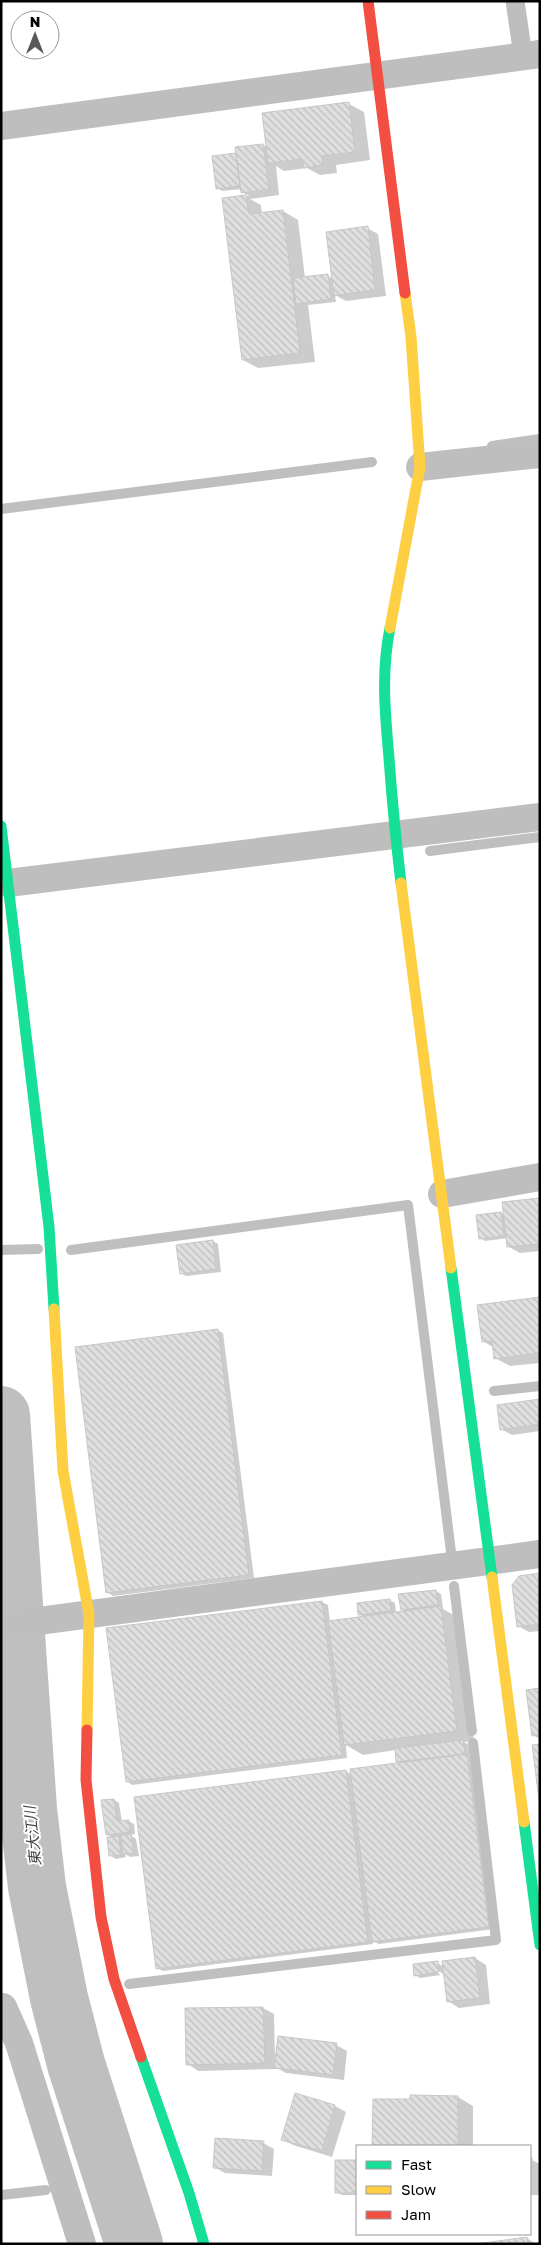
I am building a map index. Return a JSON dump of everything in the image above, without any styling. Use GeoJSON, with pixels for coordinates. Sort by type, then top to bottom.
{"type":"FeatureCollection","features":[{"type":"Feature","properties":{"kind":"street"},"geometry":{"type":"LineString","coordinates":[[368,1],[411,336],[420,467],[384,658],[384,700],[395,836],[540,1944]]}},
{"type":"Feature","properties":{"kind":"street"},"geometry":{"type":"LineString","coordinates":[[1,126],[531,55]]}},
{"type":"Feature","properties":{"kind":"street"},"geometry":{"type":"LineString","coordinates":[[420,467],[540,454]]}},
{"type":"Feature","properties":{"kind":"street"},"geometry":{"type":"LineString","coordinates":[[8,883],[540,817]]}},
{"type":"Feature","properties":{"kind":"street"},"geometry":{"type":"LineString","coordinates":[[1,826],[49,1227],[63,1471],[80,1616],[86,1780],[101,1917],[114,1979],[189,2193],[204,2244]]}},
{"type":"Feature","properties":{"kind":"street"},"geometry":{"type":"LineString","coordinates":[[442,1194],[540,1177]]}},
{"type":"Feature","properties":{"kind":"street"},"geometry":{"type":"LineString","coordinates":[[1,1626],[540,1554]]}},
{"type":"Feature","properties":{"kind":"street"},"geometry":{"type":"LineString","coordinates":[[2,2003],[19,2043],[82,2244]]}},
{"type":"Feature","properties":{"kind":"lane"},"geometry":{"type":"LineString","coordinates":[[515,1],[531,55]]}},
{"type":"Feature","properties":{"kind":"building"},"geometry":{"type":"Polygon","coordinates":[[[349,102],[355,152],[322,156],[323,165],[304,168],[302,159],[268,163],[262,113],[349,102]]]}},
{"type":"Feature","properties":{"kind":"building"},"geometry":{"type":"Polygon","coordinates":[[[263,144],[269,189],[241,193],[235,147],[263,144]]]}},
{"type":"Feature","properties":{"kind":"building"},"geometry":{"type":"Polygon","coordinates":[[[236,153],[240,186],[216,189],[212,156],[236,153]]]}},
{"type":"Feature","properties":{"kind":"building"},"geometry":{"type":"Polygon","coordinates":[[[246,195],[249,214],[283,210],[300,353],[242,360],[222,198],[246,195]]]}},
{"type":"Feature","properties":{"kind":"building"},"geometry":{"type":"Polygon","coordinates":[[[368,226],[375,290],[334,296],[326,232],[368,226]]]}},
{"type":"Feature","properties":{"kind":"building"},"geometry":{"type":"Polygon","coordinates":[[[328,274],[331,299],[296,304],[293,278],[328,274]]]}},
{"type":"Feature","properties":{"kind":"building"},"geometry":{"type":"Polygon","coordinates":[[[540,1198],[540,1244],[507,1247],[502,1202],[540,1198]]]}},
{"type":"Feature","properties":{"kind":"building"},"geometry":{"type":"Polygon","coordinates":[[[501,1212],[504,1236],[479,1239],[476,1215],[501,1212]]]}},
{"type":"Feature","properties":{"kind":"building"},"geometry":{"type":"Polygon","coordinates":[[[213,1240],[216,1269],[180,1274],[176,1245],[213,1240]]]}},
{"type":"Feature","properties":{"kind":"building"},"geometry":{"type":"Polygon","coordinates":[[[540,1297],[540,1353],[494,1359],[492,1341],[482,1342],[477,1305],[540,1297]]]}},
{"type":"Feature","properties":{"kind":"building"},"geometry":{"type":"Polygon","coordinates":[[[218,1329],[249,1575],[106,1593],[75,1347],[218,1329]]]}},
{"type":"Feature","properties":{"kind":"building"},"geometry":{"type":"Polygon","coordinates":[[[540,1399],[540,1424],[500,1430],[497,1405],[540,1399]]]}},
{"type":"Feature","properties":{"kind":"building"},"geometry":{"type":"Polygon","coordinates":[[[540,1573],[540,1624],[517,1627],[512,1585],[519,1576],[540,1573]]]}},
{"type":"Feature","properties":{"kind":"building"},"geometry":{"type":"Polygon","coordinates":[[[436,1590],[438,1605],[401,1610],[398,1594],[436,1590]]]}},
{"type":"Feature","properties":{"kind":"building"},"geometry":{"type":"Polygon","coordinates":[[[390,1599],[391,1611],[358,1615],[357,1603],[390,1599]]]}},
{"type":"Feature","properties":{"kind":"building"},"geometry":{"type":"Polygon","coordinates":[[[322,1601],[342,1755],[126,1782],[106,1628],[322,1601]]]}},
{"type":"Feature","properties":{"kind":"building"},"geometry":{"type":"Polygon","coordinates":[[[441,1606],[457,1731],[344,1745],[328,1621],[441,1606]]]}},
{"type":"Feature","properties":{"kind":"building"},"geometry":{"type":"Polygon","coordinates":[[[540,1688],[540,1735],[532,1736],[526,1690],[540,1688]]]}},
{"type":"Feature","properties":{"kind":"building"},"geometry":{"type":"Polygon","coordinates":[[[463,1740],[465,1754],[396,1762],[395,1748],[463,1740]]]}},
{"type":"Feature","properties":{"kind":"building"},"geometry":{"type":"Polygon","coordinates":[[[540,1744],[540,1800],[539,1800],[532,1745],[540,1744]]]}},
{"type":"Feature","properties":{"kind":"building"},"geometry":{"type":"Polygon","coordinates":[[[467,1754],[489,1927],[372,1942],[350,1769],[467,1754]]]}},
{"type":"Feature","properties":{"kind":"building"},"geometry":{"type":"Polygon","coordinates":[[[346,1770],[368,1942],[156,1969],[134,1797],[346,1770]]]}},
{"type":"Feature","properties":{"kind":"building"},"geometry":{"type":"Polygon","coordinates":[[[114,1799],[117,1821],[129,1820],[130,1832],[106,1835],[101,1800],[114,1799]]]}},
{"type":"Feature","properties":{"kind":"building"},"geometry":{"type":"Polygon","coordinates":[[[131,1834],[134,1853],[123,1854],[121,1835],[131,1834]]]}},
{"type":"Feature","properties":{"kind":"building"},"geometry":{"type":"Polygon","coordinates":[[[119,1836],[121,1855],[109,1856],[107,1837],[119,1836]]]}},
{"type":"Feature","properties":{"kind":"building"},"geometry":{"type":"Polygon","coordinates":[[[475,1957],[480,1998],[447,2002],[442,1961],[475,1957]]]}},
{"type":"Feature","properties":{"kind":"building"},"geometry":{"type":"Polygon","coordinates":[[[438,1961],[439,1972],[414,1976],[413,1964],[438,1961]]]}},
{"type":"Feature","properties":{"kind":"building"},"geometry":{"type":"Polygon","coordinates":[[[263,2007],[265,2063],[186,2065],[185,2008],[263,2007]]]}},
{"type":"Feature","properties":{"kind":"building"},"geometry":{"type":"Polygon","coordinates":[[[278,2036],[337,2043],[333,2075],[274,2068],[278,2036]]]}},
{"type":"Feature","properties":{"kind":"building"},"geometry":{"type":"Polygon","coordinates":[[[295,2093],[335,2105],[322,2151],[281,2140],[295,2093]]]}},
{"type":"Feature","properties":{"kind":"building"},"geometry":{"type":"Polygon","coordinates":[[[410,2095],[458,2096],[458,2145],[372,2145],[373,2099],[410,2099],[410,2095]]]}},
{"type":"Feature","properties":{"kind":"building"},"geometry":{"type":"Polygon","coordinates":[[[215,2138],[264,2141],[262,2171],[213,2168],[215,2138]]]}},
{"type":"Feature","properties":{"kind":"building"},"geometry":{"type":"Polygon","coordinates":[[[531,2158],[532,2158],[531,2190],[531,2158]]]}},
{"type":"Feature","properties":{"kind":"building"},"geometry":{"type":"Polygon","coordinates":[[[335,2160],[356,2160],[356,2193],[335,2193],[335,2160]]]}},
{"type":"Feature","properties":{"kind":"building"},"geometry":{"type":"Polygon","coordinates":[[[527,2237],[528,2244],[476,2244],[527,2237]]]}},
{"type":"Feature","properties":{"kind":"waterway"},"geometry":{"type":"LineString","coordinates":[[492,446],[540,439]]}},
{"type":"Feature","properties":{"kind":"waterway"},"geometry":{"type":"LineString","coordinates":[[1,509],[372,462]]}},
{"type":"Feature","properties":{"kind":"waterway"},"geometry":{"type":"LineString","coordinates":[[430,851],[540,837]]}},
{"type":"Feature","properties":{"kind":"waterway"},"geometry":{"type":"LineString","coordinates":[[71,1250],[408,1205],[451,1552]]}},
{"type":"Feature","properties":{"kind":"waterway"},"geometry":{"type":"LineString","coordinates":[[1,1250],[38,1249]]}},
{"type":"Feature","properties":{"kind":"waterway"},"geometry":{"type":"LineString","coordinates":[[494,1391],[540,1386]]}},
{"type":"Feature","properties":{"kind":"waterway","name":"東大江川"},"geometry":{"type":"LineString","coordinates":[[1,1415],[28,1809],[37,1887],[59,1998],[76,2064],[134,2244]]}},
{"type":"Feature","properties":{"kind":"waterway"},"geometry":{"type":"LineString","coordinates":[[454,1586],[472,1731]]}},
{"type":"Feature","properties":{"kind":"waterway"},"geometry":{"type":"LineString","coordinates":[[129,1984],[496,1940],[473,1743]]}},
{"type":"Feature","properties":{"kind":"waterway"},"geometry":{"type":"LineString","coordinates":[[1,2195],[46,2190]]}},
{"type":"Feature","properties":{"kind":"traffic: fast"},"geometry":{"type":"LineString","coordinates":[[390,628],[385,661],[385,709],[401,883]]}},
{"type":"Feature","properties":{"kind":"traffic: fast"},"geometry":{"type":"LineString","coordinates":[[1,826],[49,1227],[54,1309]]}},
{"type":"Feature","properties":{"kind":"traffic: fast"},"geometry":{"type":"LineString","coordinates":[[451,1268],[492,1577]]}},
{"type":"Feature","properties":{"kind":"traffic: fast"},"geometry":{"type":"LineString","coordinates":[[524,1822],[540,1945]]}},
{"type":"Feature","properties":{"kind":"traffic: fast"},"geometry":{"type":"LineString","coordinates":[[141,2057],[189,2193],[204,2244]]}},
{"type":"Feature","properties":{"kind":"traffic: slow"},"geometry":{"type":"LineString","coordinates":[[390,628],[420,467],[411,337],[405,293]]}},
{"type":"Feature","properties":{"kind":"traffic: slow"},"geometry":{"type":"LineString","coordinates":[[401,883],[451,1268]]}},
{"type":"Feature","properties":{"kind":"traffic: slow"},"geometry":{"type":"LineString","coordinates":[[54,1309],[63,1471],[89,1614],[87,1730]]}},
{"type":"Feature","properties":{"kind":"traffic: slow"},"geometry":{"type":"LineString","coordinates":[[492,1577],[524,1822]]}},
{"type":"Feature","properties":{"kind":"traffic: jam"},"geometry":{"type":"LineString","coordinates":[[368,1],[405,293]]}},
{"type":"Feature","properties":{"kind":"traffic: jam"},"geometry":{"type":"LineString","coordinates":[[87,1730],[86,1780],[101,1917],[114,1979],[141,2057]]}}]}
